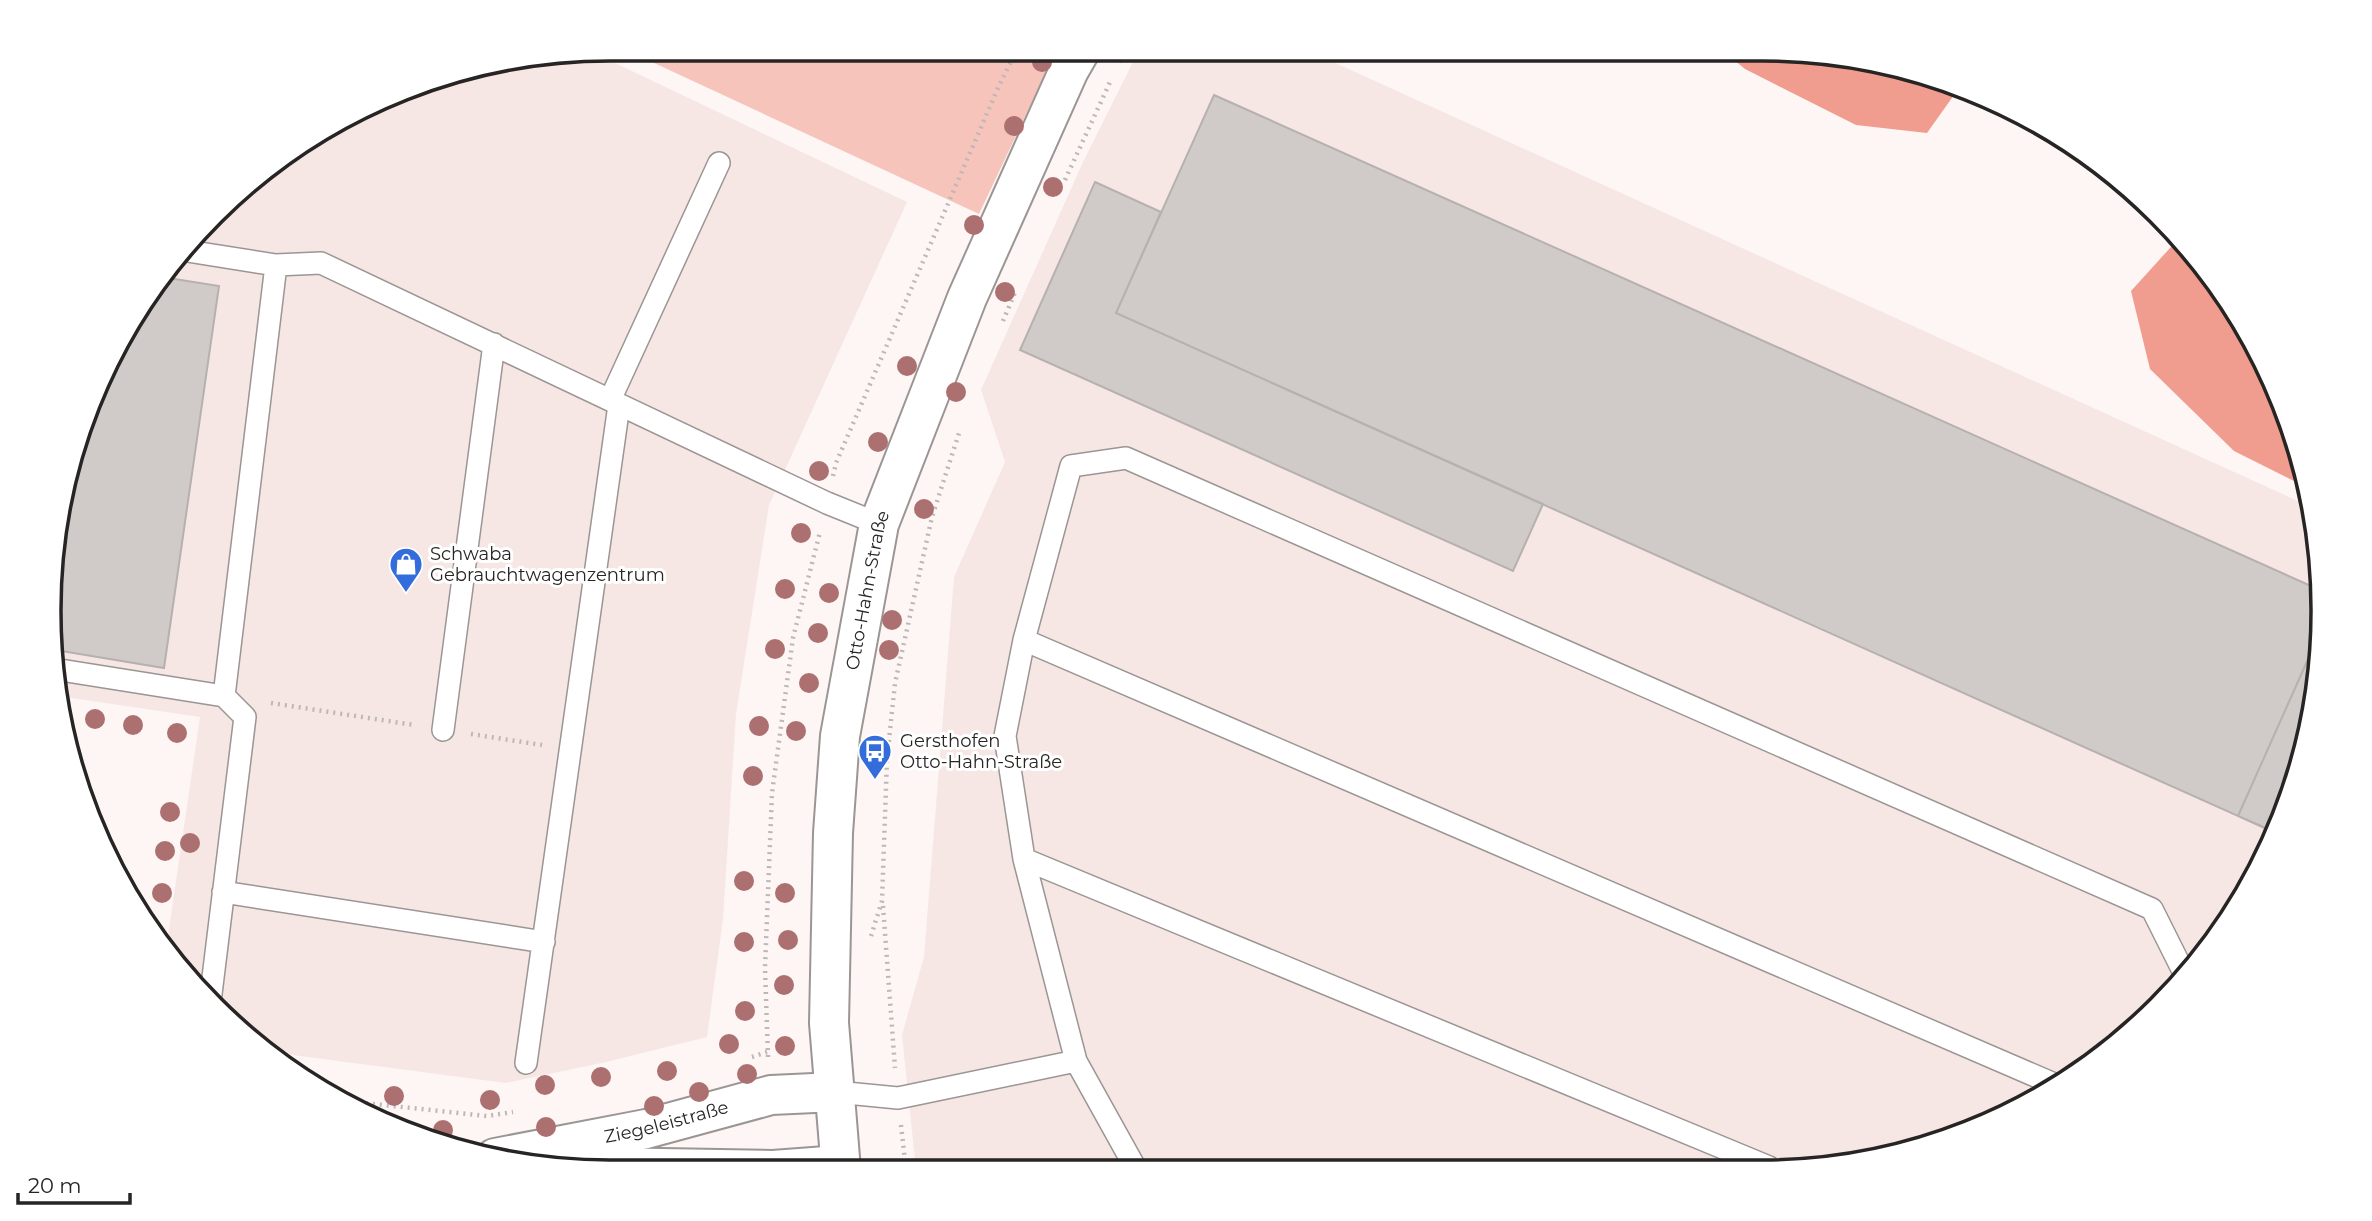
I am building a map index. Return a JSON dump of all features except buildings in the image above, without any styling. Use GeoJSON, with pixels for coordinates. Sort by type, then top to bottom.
{"type":"FeatureCollection","features":[{"type":"Feature","properties":{"kind":"street","name":"Otto-Hahn-Straße"},"geometry":{"type":"LineString","coordinates":[[841,1160],[830,1023],[833,833],[839,749],[879,524],[967,298],[1075,61]]}},
{"type":"Feature","properties":{"kind":"street","name":"Ziegeleistraße"},"geometry":{"type":"LineString","coordinates":[[524,1152],[646,1129],[771,1096],[836,1092]]}},
{"type":"Feature","properties":{"kind":"lane"},"geometry":{"type":"LineString","coordinates":[[526,1063],[571,749],[615,403],[719,163]]}},
{"type":"Feature","properties":{"kind":"lane"},"geometry":{"type":"LineString","coordinates":[[195,252],[276,265],[321,263],[827,503],[879,524]]}},
{"type":"Feature","properties":{"kind":"lane"},"geometry":{"type":"LineString","coordinates":[[224,696],[276,265]]}},
{"type":"Feature","properties":{"kind":"lane"},"geometry":{"type":"LineString","coordinates":[[443,730],[494,344]]}},
{"type":"Feature","properties":{"kind":"lane"},"geometry":{"type":"LineString","coordinates":[[1131,1160],[1076,1061],[1024,859],[1005,736],[1024,640],[1071,466],[1126,458],[2152,909],[2180,965]]}},
{"type":"Feature","properties":{"kind":"lane"},"geometry":{"type":"LineString","coordinates":[[1024,640],[2045,1080]]}},
{"type":"Feature","properties":{"kind":"lane"},"geometry":{"type":"LineString","coordinates":[[65,671],[224,696],[244,717],[212,988]]}},
{"type":"Feature","properties":{"kind":"lane"},"geometry":{"type":"LineString","coordinates":[[1024,859],[1752,1160]]}},
{"type":"Feature","properties":{"kind":"lane"},"geometry":{"type":"LineString","coordinates":[[223,892],[544,942]]}},
{"type":"Feature","properties":{"kind":"lane"},"geometry":{"type":"LineString","coordinates":[[836,1092],[898,1098],[1076,1061]]}},
{"type":"Feature","properties":{"kind":"path"},"geometry":{"type":"LineString","coordinates":[[1061,189],[1113,75]]}},
{"type":"Feature","properties":{"kind":"path"},"geometry":{"type":"LineString","coordinates":[[1001,324],[1017,288]]}},
{"type":"Feature","properties":{"kind":"path"},"geometry":{"type":"LineString","coordinates":[[905,1160],[882,901],[887,759],[895,683],[932,517],[962,424]]}},
{"type":"Feature","properties":{"kind":"path"},"geometry":{"type":"LineString","coordinates":[[224,696],[571,749]]}},
{"type":"Feature","properties":{"kind":"path"},"geometry":{"type":"LineString","coordinates":[[867,947],[882,901]]}},
{"type":"Feature","properties":{"kind":"path"},"geometry":{"type":"LineString","coordinates":[[745,1060],[768,1052]]}},
{"type":"Feature","properties":{"kind":"path"},"geometry":{"type":"LineString","coordinates":[[369,1104],[487,1116],[514,1112]]}},
{"type":"Feature","properties":{"kind":"shaded area","name":"Schwaba Gebrauchtwagenzentrum"},"geometry":{"type":"Polygon","coordinates":[[[611,61],[907,202],[769,505],[736,714],[723,919],[707,1037],[506,1083],[288,1054],[222,999],[168,935],[200,717],[69,698],[62,646],[61,610],[66,539],[80,468],[90,434],[103,400],[135,336],[154,305],[198,248],[222,222],[276,175],[336,135],[400,103],[434,90],[503,72],[539,66],[611,61]]]}},
{"type":"Feature","properties":{"kind":"shaded area"},"geometry":{"type":"Polygon","coordinates":[[[650,61],[1051,61],[979,214],[650,61]]]}},
{"type":"Feature","properties":{"kind":"shaded area"},"geometry":{"type":"Polygon","coordinates":[[[1134,61],[1331,61],[2300,502],[2310,575],[2311,610],[2310,646],[2300,718],[2282,787],[2269,821],[2218,916],[2197,945],[2150,999],[2096,1046],[2067,1067],[1972,1118],[1938,1131],[1869,1149],[1797,1159],[1761,1160],[915,1160],[902,1035],[924,957],[954,577],[1005,462],[981,390],[1083,162],[1134,61]]]}},
{"type":"Feature","properties":{"kind":"shaded area"},"geometry":{"type":"Polygon","coordinates":[[[1735,61],[1797,62],[1833,66],[1904,80],[1953,96],[1927,133],[1856,125],[1745,69],[1735,61]]]}},
{"type":"Feature","properties":{"kind":"shaded area"},"geometry":{"type":"Polygon","coordinates":[[[2172,246],[2218,305],[2254,368],[2282,434],[2295,482],[2234,451],[2150,369],[2131,291],[2172,246]]]}},
{"type":"Feature","properties":{"kind":"place","name":"Schwaba Gebrauchtwagenzentrum"},"geometry":{"type":"Point","coordinates":[406,594]}},
{"type":"Feature","properties":{"kind":"place","name":"Gersthofen Otto-Hahn-Straße"},"geometry":{"type":"Point","coordinates":[875,781]}}]}
